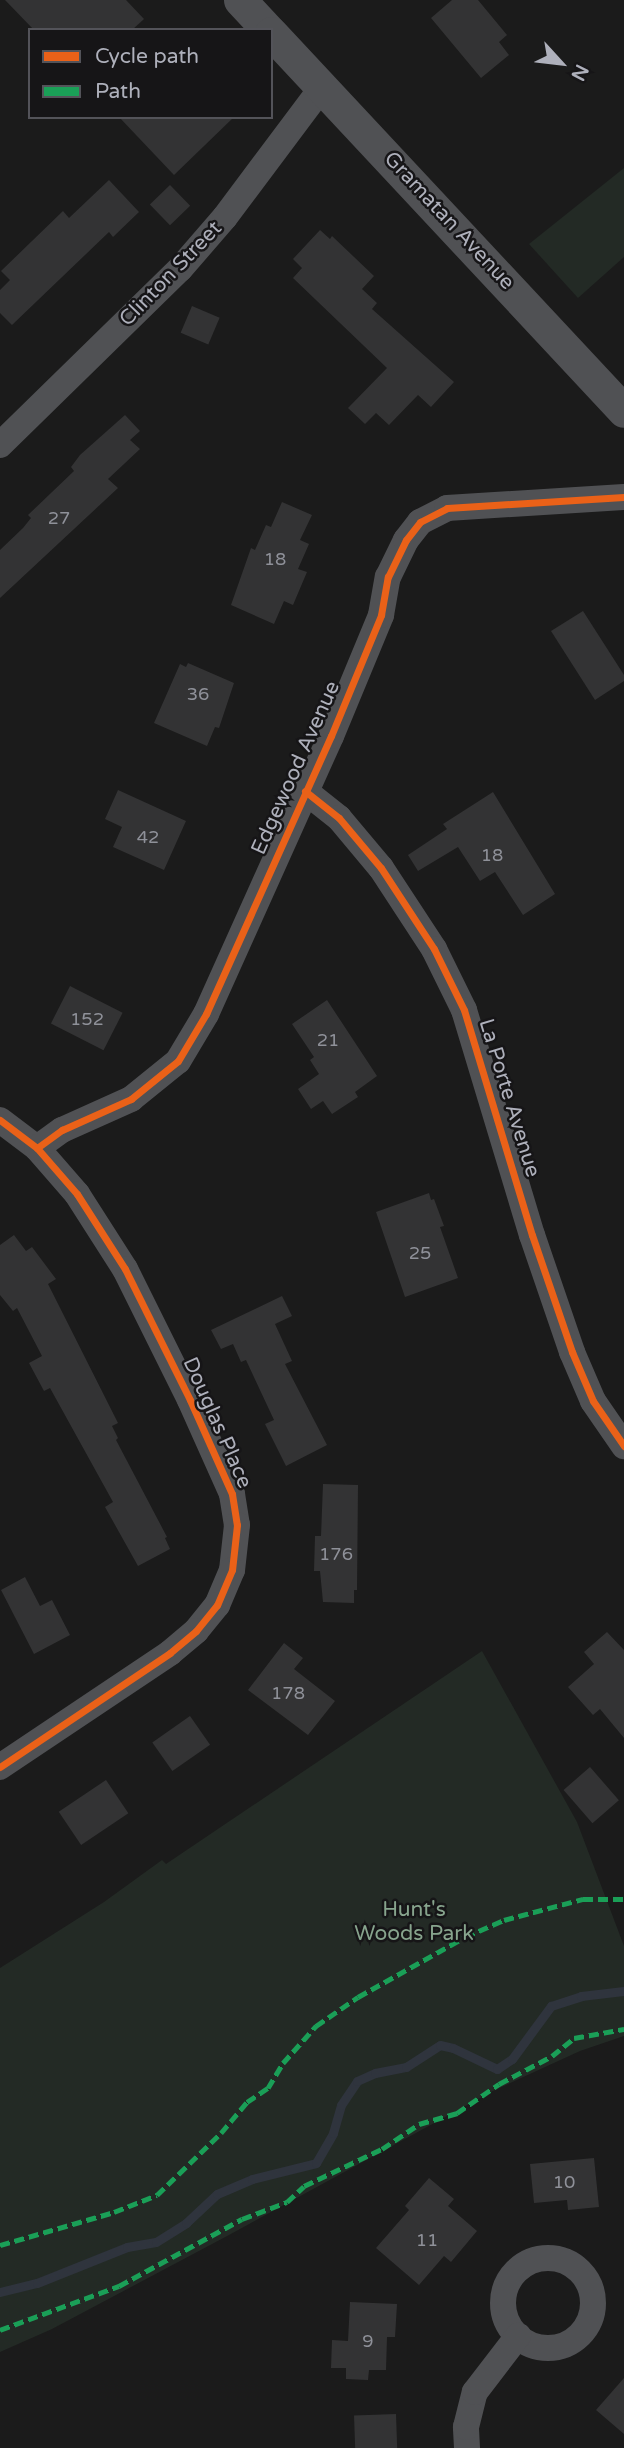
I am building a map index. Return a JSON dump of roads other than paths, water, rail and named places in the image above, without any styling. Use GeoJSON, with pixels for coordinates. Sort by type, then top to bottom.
{"type":"FeatureCollection","features":[{"type":"Feature","properties":{"kind":"street","name":"Gramatan Avenue"},"geometry":{"type":"LineString","coordinates":[[240,0],[267,28]]}},
{"type":"Feature","properties":{"kind":"street","name":"Gramatan Avenue"},"geometry":{"type":"LineString","coordinates":[[273,34],[624,411]]}},
{"type":"Feature","properties":{"kind":"street","name":"Clinton Street"},"geometry":{"type":"LineString","coordinates":[[0,445],[180,269],[233,207],[323,86]]}},
{"type":"Feature","properties":{"kind":"street","name":"Edgewood Avenue"},"geometry":{"type":"LineString","coordinates":[[37,1148],[62,1130],[131,1098],[178,1061],[206,1014],[306,792],[381,615],[388,577],[406,540],[420,522],[447,508],[624,497]]}},
{"type":"Feature","properties":{"kind":"street","name":"La Porte Avenue"},"geometry":{"type":"LineString","coordinates":[[306,792],[339,818],[381,869],[440,961],[464,1010],[532,1235],[572,1352],[593,1401],[624,1446]]}},
{"type":"Feature","properties":{"kind":"street","name":"Douglas Place"},"geometry":{"type":"LineString","coordinates":[[0,1120],[37,1148],[77,1194],[125,1269],[190,1400],[232,1494],[237,1525],[232,1570],[217,1605],[196,1631],[170,1653],[0,1766]]}},
{"type":"Feature","properties":{"kind":"street"},"geometry":{"type":"LineString","coordinates":[[467,2448],[466,2427],[475,2392],[518,2336]]}},
{"type":"Feature","properties":{"kind":"waterway"},"geometry":{"type":"LineString","coordinates":[[0,2292],[37,2283],[127,2247],[156,2242],[186,2223],[217,2194],[252,2179],[316,2163],[333,2133],[341,2105],[357,2081],[375,2073],[406,2067],[440,2045],[453,2048],[497,2069],[512,2059],[551,2006],[581,1996],[624,1991]]}},
{"type":"Feature","properties":{"kind":"park label","name":"Hunt's Woods Park"},"geometry":{"type":"Point","coordinates":[414,1922]}}]}
